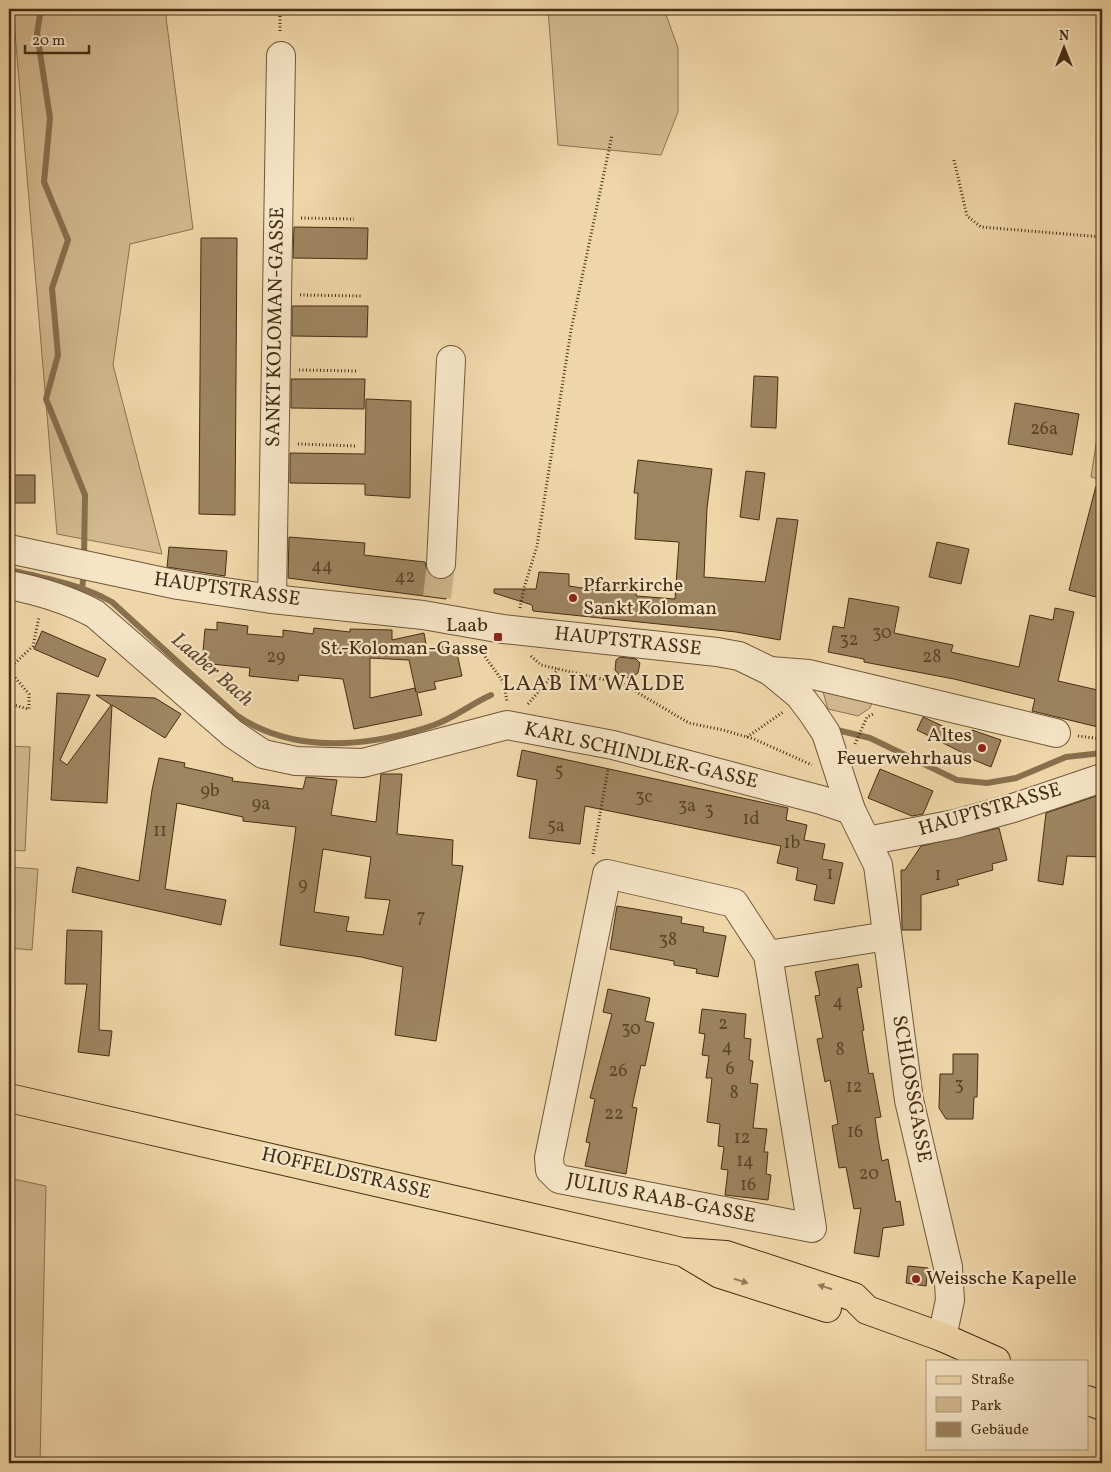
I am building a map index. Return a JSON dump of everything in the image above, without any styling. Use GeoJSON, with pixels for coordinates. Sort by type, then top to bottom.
{"type":"FeatureCollection","features":[{"type":"Feature","properties":{"kind":"main road","name":"HOFFELDSTRASSE"},"geometry":{"type":"LineString","coordinates":[[9,1098],[682,1252],[720,1274],[848,1315],[866,1310],[942,1337],[994,1360]]}},
{"type":"Feature","properties":{"kind":"main road"},"geometry":{"type":"LineString","coordinates":[[1088,1400],[1102,1406]]}},
{"type":"Feature","properties":{"kind":"street","name":"SANKT KOLOMAN-GASSE"},"geometry":{"type":"LineString","coordinates":[[272,598],[281,56]]}},
{"type":"Feature","properties":{"kind":"street"},"geometry":{"type":"LineString","coordinates":[[441,564],[451,360]]}},
{"type":"Feature","properties":{"kind":"street","name":"HAUPTSTRASSE"},"geometry":{"type":"LineString","coordinates":[[9,549],[178,585],[272,598],[436,607],[464,623],[739,656],[770,671],[806,704],[842,757],[851,810],[867,841],[1013,808],[1102,778]]}},
{"type":"Feature","properties":{"kind":"street","name":"KARL SCHINDLER-GASSE"},"geometry":{"type":"LineString","coordinates":[[9,585],[44,592],[75,603],[95,614],[232,734],[263,754],[296,761],[363,763],[514,726],[613,745],[821,800],[851,810]]}},
{"type":"Feature","properties":{"kind":"street","name":"HAUPTSTRASSE"},"geometry":{"type":"LineString","coordinates":[[770,671],[809,674],[1056,733]]}},
{"type":"Feature","properties":{"kind":"street","name":"SCHLOSSGASSE"},"geometry":{"type":"LineString","coordinates":[[867,841],[878,865],[909,1100],[948,1267],[950,1300],[942,1337]]}},
{"type":"Feature","properties":{"kind":"street","name":"JULIUS RAAB-GASSE"},"geometry":{"type":"LineString","coordinates":[[606,874],[734,903],[768,955],[812,1228],[559,1179],[550,1170],[549,1158],[606,874]]}},
{"type":"Feature","properties":{"kind":"street"},"geometry":{"type":"LineString","coordinates":[[768,955],[887,936]]}},
{"type":"Feature","properties":{"kind":"path"},"geometry":{"type":"LineString","coordinates":[[516,630],[524,588],[537,546],[571,330],[612,135]]}},
{"type":"Feature","properties":{"kind":"path"},"geometry":{"type":"LineString","coordinates":[[954,160],[966,216],[981,227],[1102,237]]}},
{"type":"Feature","properties":{"kind":"path"},"geometry":{"type":"LineString","coordinates":[[278,218],[354,219]]}},
{"type":"Feature","properties":{"kind":"path"},"geometry":{"type":"LineString","coordinates":[[277,295],[362,296]]}},
{"type":"Feature","properties":{"kind":"path"},"geometry":{"type":"LineString","coordinates":[[276,370],[358,371]]}},
{"type":"Feature","properties":{"kind":"path"},"geometry":{"type":"LineString","coordinates":[[274,443],[356,446]]}},
{"type":"Feature","properties":{"kind":"path"},"geometry":{"type":"LineString","coordinates":[[9,704],[28,709],[29,694],[12,674],[12,666],[33,646],[44,592]]}},
{"type":"Feature","properties":{"kind":"path"},"geometry":{"type":"LineString","coordinates":[[464,623],[469,636],[495,667],[504,683],[514,726]]}},
{"type":"Feature","properties":{"kind":"path"},"geometry":{"type":"LineString","coordinates":[[540,664],[623,684],[689,724],[747,737],[793,759],[842,757],[867,717]]}},
{"type":"Feature","properties":{"kind":"path"},"geometry":{"type":"LineString","coordinates":[[514,726],[529,700],[558,669]]}},
{"type":"Feature","properties":{"kind":"path"},"geometry":{"type":"LineString","coordinates":[[747,737],[784,712],[806,704]]}},
{"type":"Feature","properties":{"kind":"path"},"geometry":{"type":"LineString","coordinates":[[606,874],[592,858],[613,745]]}},
{"type":"Feature","properties":{"kind":"green space"},"geometry":{"type":"Polygon","coordinates":[[[13,9],[165,9],[193,229],[130,244],[113,365],[162,554],[57,534],[13,9]]]}},
{"type":"Feature","properties":{"kind":"green space"},"geometry":{"type":"Polygon","coordinates":[[[548,9],[664,9],[678,48],[678,112],[661,155],[558,145],[548,9]]]}},
{"type":"Feature","properties":{"kind":"green space"},"geometry":{"type":"Polygon","coordinates":[[[1100,419],[1102,419],[1102,480],[1091,477],[1100,419]]]}},
{"type":"Feature","properties":{"kind":"green space"},"geometry":{"type":"Polygon","coordinates":[[[821,685],[873,700],[870,708],[858,716],[828,709],[821,685]]]}},
{"type":"Feature","properties":{"kind":"green space"},"geometry":{"type":"Polygon","coordinates":[[[9,746],[30,747],[25,851],[9,850],[9,746]]]}},
{"type":"Feature","properties":{"kind":"green space"},"geometry":{"type":"Polygon","coordinates":[[[9,867],[38,869],[32,950],[9,948],[9,867]]]}},
{"type":"Feature","properties":{"kind":"green space"},"geometry":{"type":"Polygon","coordinates":[[[9,1178],[46,1186],[40,1463],[9,1463],[9,1178]]]}},
{"type":"Feature","properties":{"kind":"building"},"geometry":{"type":"Polygon","coordinates":[[[294,227],[368,228],[367,259],[293,258],[294,227]]]}},
{"type":"Feature","properties":{"kind":"building"},"geometry":{"type":"Polygon","coordinates":[[[201,238],[237,238],[235,515],[199,514],[201,238]]]}},
{"type":"Feature","properties":{"kind":"building"},"geometry":{"type":"Polygon","coordinates":[[[292,306],[368,306],[367,337],[292,336],[292,306]]]}},
{"type":"Feature","properties":{"kind":"building"},"geometry":{"type":"Polygon","coordinates":[[[754,376],[778,377],[776,428],[751,427],[754,376]]]}},
{"type":"Feature","properties":{"kind":"building"},"geometry":{"type":"Polygon","coordinates":[[[291,379],[365,379],[364,409],[291,408],[291,379]]]}},
{"type":"Feature","properties":{"kind":"building"},"geometry":{"type":"Polygon","coordinates":[[[366,399],[411,401],[410,498],[365,495],[365,484],[290,483],[290,453],[365,454],[366,399]]]}},
{"type":"Feature","properties":{"kind":"building"},"geometry":{"type":"Polygon","coordinates":[[[1015,403],[1079,414],[1072,455],[1008,444],[1015,403]]]}},
{"type":"Feature","properties":{"kind":"building"},"geometry":{"type":"Polygon","coordinates":[[[638,460],[712,469],[707,508],[704,577],[765,582],[777,518],[798,520],[780,640],[736,632],[533,611],[532,605],[494,593],[494,589],[536,589],[539,572],[569,574],[569,586],[602,591],[605,581],[623,583],[637,585],[636,596],[675,599],[679,542],[635,539],[638,493],[634,493],[638,460]]]}},
{"type":"Feature","properties":{"kind":"building"},"geometry":{"type":"Polygon","coordinates":[[[746,471],[765,473],[759,520],[740,517],[746,471]]]}},
{"type":"Feature","properties":{"kind":"building"},"geometry":{"type":"Polygon","coordinates":[[[9,475],[35,475],[35,503],[9,503],[9,475]]]}},
{"type":"Feature","properties":{"kind":"building"},"geometry":{"type":"Polygon","coordinates":[[[1096,486],[1102,486],[1102,589],[1100,598],[1069,590],[1096,486]]]}},
{"type":"Feature","properties":{"kind":"building"},"geometry":{"type":"Polygon","coordinates":[[[289,537],[365,543],[364,555],[425,562],[427,571],[432,577],[441,580],[449,578],[446,599],[288,578],[289,537]]]}},
{"type":"Feature","properties":{"kind":"building"},"geometry":{"type":"Polygon","coordinates":[[[937,542],[969,549],[961,584],[929,577],[937,542]]]}},
{"type":"Feature","properties":{"kind":"building"},"geometry":{"type":"Polygon","coordinates":[[[169,547],[227,551],[225,576],[167,567],[169,547]]]}},
{"type":"Feature","properties":{"kind":"building"},"geometry":{"type":"Polygon","coordinates":[[[849,598],[899,607],[894,633],[953,645],[951,652],[1019,667],[1030,615],[1053,620],[1055,608],[1074,612],[1058,681],[1102,691],[1102,707],[1098,727],[1032,711],[1035,699],[954,679],[864,662],[864,659],[828,652],[833,626],[844,628],[849,598]]]}},
{"type":"Feature","properties":{"kind":"building"},"geometry":{"type":"Polygon","coordinates":[[[217,622],[248,626],[247,634],[283,637],[283,630],[313,634],[314,628],[350,632],[350,629],[392,630],[392,640],[424,633],[427,650],[455,644],[462,676],[434,682],[436,689],[417,693],[422,715],[354,729],[343,679],[299,675],[298,681],[249,676],[250,668],[202,663],[205,629],[217,630],[217,622]],[[370,658],[370,698],[415,688],[416,692],[409,660],[370,658]]]}},
{"type":"Feature","properties":{"kind":"building"},"geometry":{"type":"Polygon","coordinates":[[[42,631],[106,659],[98,677],[34,649],[42,631]]]}},
{"type":"Feature","properties":{"kind":"building"},"geometry":{"type":"Polygon","coordinates":[[[620,657],[636,659],[640,663],[638,673],[630,678],[621,677],[615,670],[616,660],[620,657]]]}},
{"type":"Feature","properties":{"kind":"building"},"geometry":{"type":"Polygon","coordinates":[[[57,693],[90,695],[60,760],[67,765],[111,705],[96,695],[155,698],[181,714],[165,738],[112,705],[107,803],[51,800],[57,693]]]}},
{"type":"Feature","properties":{"kind":"building"},"geometry":{"type":"Polygon","coordinates":[[[923,717],[969,738],[972,730],[1001,740],[991,767],[962,755],[963,753],[917,730],[923,717]]]}},
{"type":"Feature","properties":{"kind":"building"},"geometry":{"type":"Polygon","coordinates":[[[522,750],[788,808],[786,820],[807,825],[804,840],[825,844],[822,859],[843,863],[834,904],[814,900],[817,885],[796,880],[798,868],[777,863],[781,846],[585,806],[580,844],[529,838],[537,780],[517,776],[522,750]]]}},
{"type":"Feature","properties":{"kind":"building"},"geometry":{"type":"Polygon","coordinates":[[[159,758],[185,763],[184,767],[233,778],[232,781],[303,789],[306,777],[337,780],[331,815],[376,822],[381,774],[402,774],[397,834],[453,840],[452,865],[463,866],[436,1041],[395,1035],[403,967],[361,957],[280,945],[296,827],[243,821],[243,817],[177,803],[165,889],[226,900],[221,925],[72,892],[77,867],[139,881],[152,790],[159,758]],[[323,849],[314,912],[349,917],[346,931],[383,935],[390,900],[365,898],[371,857],[323,849]]]}},
{"type":"Feature","properties":{"kind":"building"},"geometry":{"type":"Polygon","coordinates":[[[880,769],[933,791],[923,814],[912,816],[868,798],[880,769]]]}},
{"type":"Feature","properties":{"kind":"building"},"geometry":{"type":"Polygon","coordinates":[[[1102,794],[1102,857],[1067,856],[1063,885],[1038,881],[1046,813],[1102,794]]]}},
{"type":"Feature","properties":{"kind":"building"},"geometry":{"type":"Polygon","coordinates":[[[999,828],[1007,860],[992,864],[993,870],[957,880],[959,885],[921,895],[921,930],[902,930],[901,870],[905,870],[921,846],[999,828]]]}},
{"type":"Feature","properties":{"kind":"building"},"geometry":{"type":"Polygon","coordinates":[[[617,906],[682,917],[681,923],[704,927],[703,932],[726,936],[718,977],[696,973],[697,969],[674,965],[674,961],[610,949],[617,906]]]}},
{"type":"Feature","properties":{"kind":"building"},"geometry":{"type":"Polygon","coordinates":[[[67,930],[102,931],[99,1030],[112,1031],[109,1056],[78,1052],[87,984],[65,984],[67,930]]]}},
{"type":"Feature","properties":{"kind":"building"},"geometry":{"type":"Polygon","coordinates":[[[858,964],[862,987],[857,988],[864,1030],[862,1031],[869,1074],[873,1073],[881,1117],[875,1118],[878,1139],[882,1161],[888,1159],[896,1202],[900,1201],[904,1225],[883,1228],[879,1257],[854,1253],[861,1208],[854,1209],[846,1167],[839,1168],[832,1126],[838,1124],[830,1080],[825,1082],[817,1039],[823,1038],[815,996],[820,995],[815,972],[858,964]]]}},
{"type":"Feature","properties":{"kind":"building"},"geometry":{"type":"Polygon","coordinates":[[[608,989],[650,998],[645,1021],[654,1023],[645,1066],[641,1065],[632,1107],[637,1108],[626,1174],[585,1166],[590,1143],[586,1142],[595,1099],[590,1098],[612,1014],[603,1012],[608,989]]]}},
{"type":"Feature","properties":{"kind":"building"},"geometry":{"type":"Polygon","coordinates":[[[702,1009],[746,1014],[744,1038],[751,1039],[749,1060],[753,1061],[750,1083],[758,1084],[753,1128],[767,1129],[764,1152],[768,1152],[766,1174],[771,1175],[768,1200],[725,1195],[728,1170],[721,1169],[724,1147],[718,1146],[720,1124],[707,1122],[712,1078],[706,1078],[709,1056],[702,1055],[705,1034],[699,1033],[702,1009]]]}},
{"type":"Feature","properties":{"kind":"building"},"geometry":{"type":"Polygon","coordinates":[[[953,1054],[978,1054],[977,1097],[974,1097],[973,1119],[946,1119],[939,1108],[940,1074],[953,1074],[953,1054]]]}},
{"type":"Feature","properties":{"kind":"building","name":"Weissche Kapelle"},"geometry":{"type":"Polygon","coordinates":[[[908,1266],[928,1268],[926,1286],[906,1283],[908,1266]]]}},
{"type":"Feature","properties":{"kind":"waterway"},"geometry":{"type":"LineString","coordinates":[[41,9],[37,33],[50,118],[44,182],[68,240],[52,288],[58,355],[46,399],[85,495],[84,559]]}},
{"type":"Feature","properties":{"kind":"waterway","name":"Laaber Bach"},"geometry":{"type":"LineString","coordinates":[[9,570],[75,586],[112,602],[236,715],[259,728],[282,737],[307,742],[333,743],[359,742],[409,733],[441,722],[491,695]]}},
{"type":"Feature","properties":{"kind":"waterway"},"geometry":{"type":"LineString","coordinates":[[82,589],[84,572]]}},
{"type":"Feature","properties":{"kind":"waterway","name":"Laaber Bach"},"geometry":{"type":"LineString","coordinates":[[837,730],[870,738],[957,780],[987,783],[1016,778],[1066,757],[1102,753]]}},
{"type":"Feature","properties":{"kind":"tunnel"},"geometry":{"type":"LineString","coordinates":[[437,597],[441,564]]}},
{"type":"Feature","properties":{"kind":"place","name":"Pfarrkirche Sankt Koloman"},"geometry":{"type":"Point","coordinates":[573,598]}},
{"type":"Feature","properties":{"kind":"place","name":"Laab St.-Koloman-Gasse"},"geometry":{"type":"Point","coordinates":[498,637]}},
{"type":"Feature","properties":{"kind":"place","name":"Altes Feuerwehrhaus"},"geometry":{"type":"Point","coordinates":[982,748]}},
{"type":"Feature","properties":{"kind":"place","name":"Weissche Kapelle"},"geometry":{"type":"Point","coordinates":[916,1279]}},
{"type":"Feature","properties":{"kind":"district","name":"LAAB IM WALDE"},"geometry":{"type":"Point","coordinates":[594,684]}}]}
